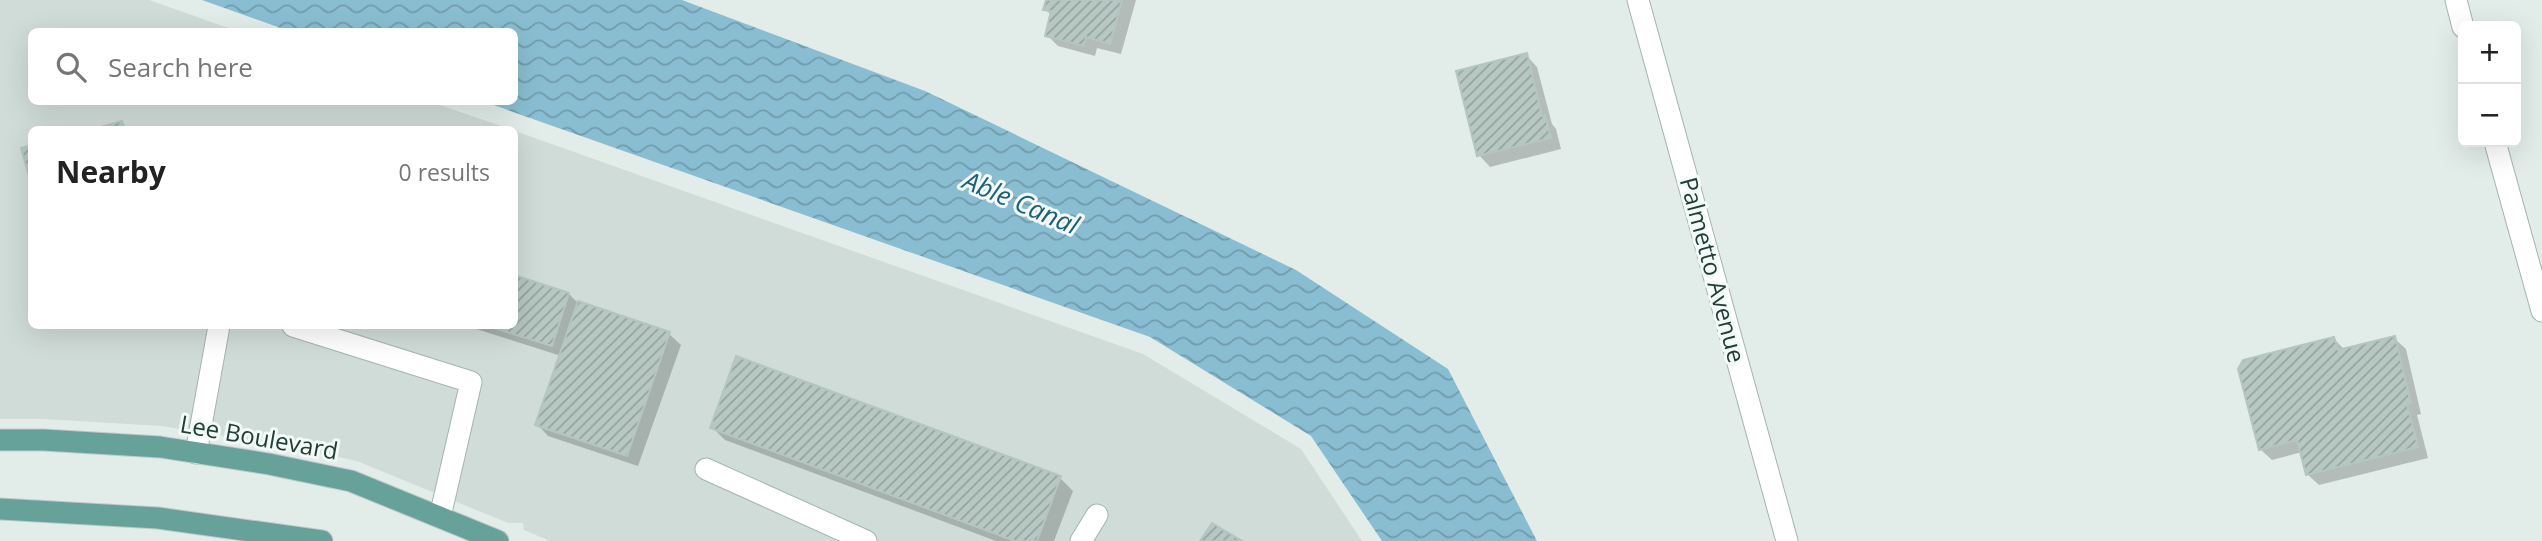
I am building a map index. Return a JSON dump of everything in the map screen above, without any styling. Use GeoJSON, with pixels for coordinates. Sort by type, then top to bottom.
{"type":"FeatureCollection","features":[{"type":"Feature","properties":{"kind":"main road","name":"Lee Boulevard"},"geometry":{"type":"LineString","coordinates":[[0,440],[160,447],[270,464],[351,481],[498,541]]}},
{"type":"Feature","properties":{"kind":"main road"},"geometry":{"type":"LineString","coordinates":[[0,509],[158,518],[322,541]]}},
{"type":"Feature","properties":{"kind":"street","name":"Palmetto Avenue"},"geometry":{"type":"LineString","coordinates":[[1638,0],[1787,541]]}},
{"type":"Feature","properties":{"kind":"street"},"geometry":{"type":"LineString","coordinates":[[2456,0],[2461,21]]}},
{"type":"Feature","properties":{"kind":"street"},"geometry":{"type":"LineString","coordinates":[[2496,147],[2542,311]]}},
{"type":"Feature","properties":{"kind":"street"},"geometry":{"type":"LineString","coordinates":[[196,453],[218,329]]}},
{"type":"Feature","properties":{"kind":"street"},"geometry":{"type":"LineString","coordinates":[[303,329],[471,382],[440,517]]}},
{"type":"Feature","properties":{"kind":"street"},"geometry":{"type":"LineString","coordinates":[[706,469],[866,541]]}},
{"type":"Feature","properties":{"kind":"street"},"geometry":{"type":"LineString","coordinates":[[1081,541],[1097,515]]}},
{"type":"Feature","properties":{"kind":"shaded area"},"geometry":{"type":"Polygon","coordinates":[[[0,0],[149,0],[228,28],[28,28],[28,105],[440,105],[501,126],[28,126],[28,329],[518,329],[518,132],[1143,354],[1301,449],[1362,541],[550,541],[524,530],[523,523],[508,523],[357,461],[271,443],[162,426],[0,419],[0,0]]]}},
{"type":"Feature","properties":{"kind":"water","name":"Able Canal"},"geometry":{"type":"Polygon","coordinates":[[[202,0],[682,0],[925,91],[1296,270],[1448,369],[1537,541],[1382,541],[1311,436],[1150,337],[493,105],[518,105],[518,28],[281,28],[202,0]]]}},
{"type":"Feature","properties":{"kind":"building"},"geometry":{"type":"Polygon","coordinates":[[[1046,0],[1122,0],[1110,44],[1086,37],[1084,46],[1045,36],[1051,11],[1043,10],[1046,0]]]}},
{"type":"Feature","properties":{"kind":"building"},"geometry":{"type":"Polygon","coordinates":[[[1527,53],[1542,116],[1545,115],[1551,138],[1477,156],[1456,71],[1527,53]]]}},
{"type":"Feature","properties":{"kind":"building"},"geometry":{"type":"Polygon","coordinates":[[[122,121],[124,126],[104,126],[122,121]]]}},
{"type":"Feature","properties":{"kind":"building"},"geometry":{"type":"Polygon","coordinates":[[[28,146],[28,173],[21,148],[28,146]]]}},
{"type":"Feature","properties":{"kind":"building"},"geometry":{"type":"Polygon","coordinates":[[[518,276],[569,293],[552,346],[497,329],[518,329],[518,276]]]}},
{"type":"Feature","properties":{"kind":"building"},"geometry":{"type":"Polygon","coordinates":[[[578,301],[670,332],[627,456],[535,425],[578,301]]]}},
{"type":"Feature","properties":{"kind":"building"},"geometry":{"type":"Polygon","coordinates":[[[2395,336],[2418,447],[2306,475],[2297,440],[2259,450],[2238,369],[2243,360],[2334,337],[2338,350],[2395,336]]]}},
{"type":"Feature","properties":{"kind":"building"},"geometry":{"type":"Polygon","coordinates":[[[736,356],[1061,476],[1037,541],[1015,541],[710,428],[736,356]]]}},
{"type":"Feature","properties":{"kind":"building"},"geometry":{"type":"Polygon","coordinates":[[[1212,523],[1242,541],[1200,541],[1212,523]]]}}]}
